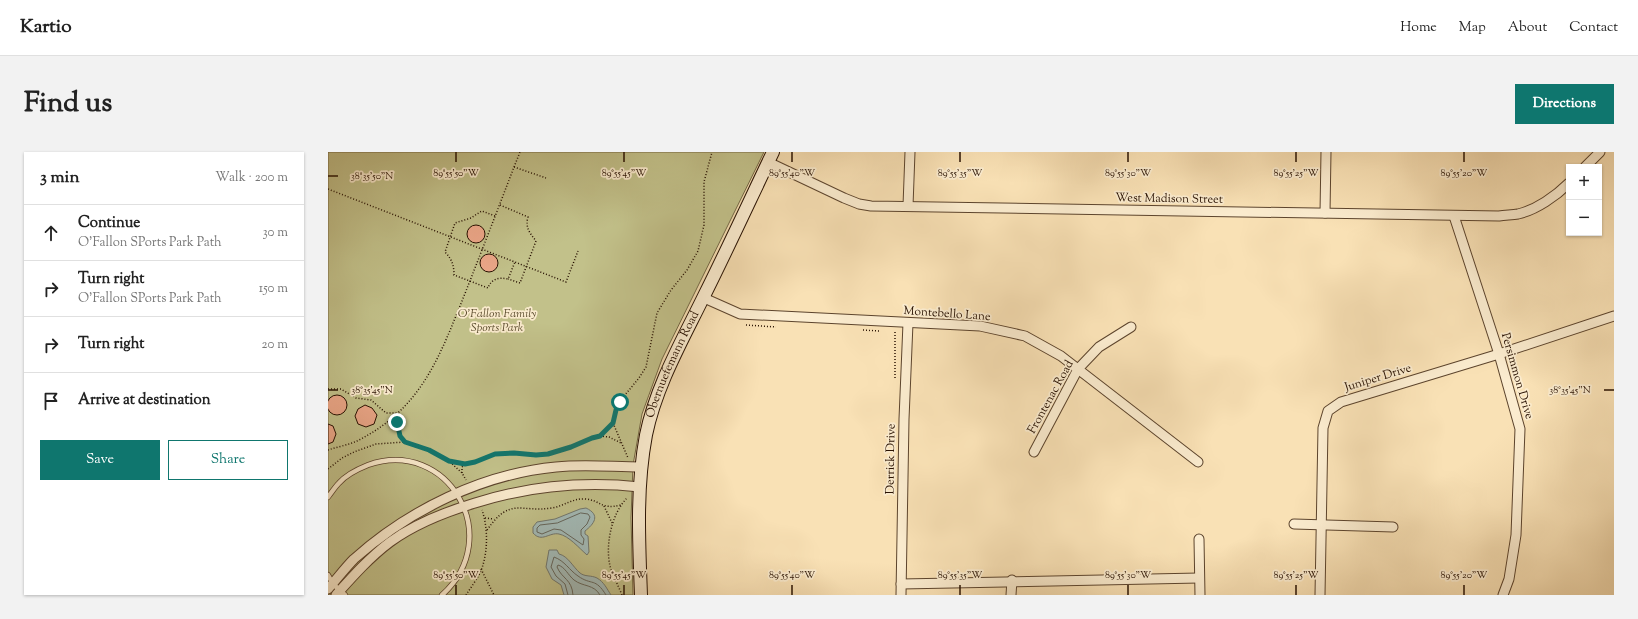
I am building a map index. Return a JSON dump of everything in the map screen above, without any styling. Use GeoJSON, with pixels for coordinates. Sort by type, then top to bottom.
{"type":"FeatureCollection","features":[{"type":"Feature","properties":{"kind":"street"},"geometry":{"type":"LineString","coordinates":[[908,206],[910,152]]}},
{"type":"Feature","properties":{"kind":"street"},"geometry":{"type":"LineString","coordinates":[[1325,213],[1326,152]]}},
{"type":"Feature","properties":{"kind":"street"},"geometry":{"type":"LineString","coordinates":[[1588,164],[1600,152]]}},
{"type":"Feature","properties":{"kind":"street","name":"West Madison Street"},"geometry":{"type":"LineString","coordinates":[[771,157],[859,204],[871,206],[1499,216],[1519,214],[1542,204],[1566,186]]}},
{"type":"Feature","properties":{"kind":"street","name":"Obernuefemann Road"},"geometry":{"type":"LineString","coordinates":[[641,595],[640,486],[646,434],[666,374],[771,157]]}},
{"type":"Feature","properties":{"kind":"street","name":"Persimmon Drive"},"geometry":{"type":"LineString","coordinates":[[1454,216],[1499,354],[1520,429],[1516,535],[1509,579],[1503,595]]}},
{"type":"Feature","properties":{"kind":"street","name":"Montebello Lane"},"geometry":{"type":"LineString","coordinates":[[704,298],[740,314],[980,326],[1025,336],[1061,356],[1198,462]]}},
{"type":"Feature","properties":{"kind":"street","name":"Juniper Drive"},"geometry":{"type":"LineString","coordinates":[[1320,595],[1323,428],[1328,411],[1341,402],[1499,354],[1614,316]]}},
{"type":"Feature","properties":{"kind":"street","name":"Derrick Drive"},"geometry":{"type":"LineString","coordinates":[[901,595],[908,323]]}},
{"type":"Feature","properties":{"kind":"street","name":"Frontenac Road"},"geometry":{"type":"LineString","coordinates":[[1034,452],[1078,369],[1100,347],[1131,327]]}},
{"type":"Feature","properties":{"kind":"street"},"geometry":{"type":"LineString","coordinates":[[330,586],[353,560],[415,515],[457,494],[501,477],[530,470],[578,465],[642,467]]}},
{"type":"Feature","properties":{"kind":"street"},"geometry":{"type":"LineString","coordinates":[[340,594],[357,572],[390,542],[427,520],[464,506],[509,493],[550,486],[598,484],[640,486]]}},
{"type":"Feature","properties":{"kind":"street"},"geometry":{"type":"LineString","coordinates":[[1294,524],[1393,527]]}},
{"type":"Feature","properties":{"kind":"street"},"geometry":{"type":"LineString","coordinates":[[1199,539],[1200,595]]}},
{"type":"Feature","properties":{"kind":"street"},"geometry":{"type":"LineString","coordinates":[[901,584],[1012,580],[1199,578]]}},
{"type":"Feature","properties":{"kind":"street"},"geometry":{"type":"LineString","coordinates":[[1011,595],[1012,580]]}},
{"type":"Feature","properties":{"kind":"lane"},"geometry":{"type":"LineString","coordinates":[[328,497],[340,482],[358,469],[379,461],[401,460],[423,466],[442,477],[457,494],[464,506],[470,526],[470,547],[464,567],[453,585],[442,595]]}},
{"type":"Feature","properties":{"kind":"lane"},"geometry":{"type":"LineString","coordinates":[[328,575],[330,586],[340,594]]}},
{"type":"Feature","properties":{"kind":"path"},"geometry":{"type":"LineString","coordinates":[[328,450],[356,442],[380,427],[398,413],[422,386],[441,354],[483,250],[520,152]]}},
{"type":"Feature","properties":{"kind":"path"},"geometry":{"type":"LineString","coordinates":[[600,436],[613,423],[616,410],[620,402],[646,367],[657,313],[698,251],[704,225],[705,177],[712,152]]}},
{"type":"Feature","properties":{"kind":"path"},"geometry":{"type":"LineString","coordinates":[[514,167],[546,178]]}},
{"type":"Feature","properties":{"kind":"path"},"geometry":{"type":"LineString","coordinates":[[328,189],[566,282],[578,251]]}},
{"type":"Feature","properties":{"kind":"path"},"geometry":{"type":"LineString","coordinates":[[495,216],[482,211],[472,218],[455,223],[445,252],[453,265],[454,276],[488,288],[492,281],[497,278],[508,278],[520,283],[536,241],[529,232],[527,224],[528,217],[500,205]]}},
{"type":"Feature","properties":{"kind":"path"},"geometry":{"type":"LineString","coordinates":[[508,278],[515,262]]}},
{"type":"Feature","properties":{"kind":"path"},"geometry":{"type":"LineString","coordinates":[[746,325],[776,327]]}},
{"type":"Feature","properties":{"kind":"path"},"geometry":{"type":"LineString","coordinates":[[895,332],[895,379]]}},
{"type":"Feature","properties":{"kind":"path"},"geometry":{"type":"LineString","coordinates":[[328,388],[342,389],[356,398],[371,400],[386,413],[398,413]]}},
{"type":"Feature","properties":{"kind":"path"},"geometry":{"type":"LineString","coordinates":[[398,413],[397,429],[405,442]]}},
{"type":"Feature","properties":{"kind":"path"},"geometry":{"type":"LineString","coordinates":[[613,423],[620,443],[628,458]]}},
{"type":"Feature","properties":{"kind":"path"},"geometry":{"type":"LineString","coordinates":[[328,469],[342,458],[365,447],[376,444],[405,442],[429,450],[449,461],[465,464],[500,454],[548,454],[600,436],[609,437],[620,443]]}},
{"type":"Feature","properties":{"kind":"path"},"geometry":{"type":"LineString","coordinates":[[462,473],[462,467],[465,464]]}},
{"type":"Feature","properties":{"kind":"path"},"geometry":{"type":"LineString","coordinates":[[622,595],[610,565],[609,548],[612,523],[620,505],[627,498]]}},
{"type":"Feature","properties":{"kind":"path"},"geometry":{"type":"LineString","coordinates":[[487,530],[494,519],[509,509],[525,507],[535,509],[554,508],[578,500],[593,500],[604,506],[620,505]]}},
{"type":"Feature","properties":{"kind":"path"},"geometry":{"type":"LineString","coordinates":[[604,506],[612,523]]}},
{"type":"Feature","properties":{"kind":"path"},"geometry":{"type":"LineString","coordinates":[[485,518],[494,519]]}},
{"type":"Feature","properties":{"kind":"path"},"geometry":{"type":"LineString","coordinates":[[482,569],[494,595]]}},
{"type":"Feature","properties":{"kind":"green space","name":"O'Fallon Family Sports Park"},"geometry":{"type":"Polygon","coordinates":[[[328,152],[764,152],[662,359],[642,414],[633,465],[631,518],[633,595],[328,595],[328,152]]]}},
{"type":"Feature","properties":{"kind":"water"},"geometry":{"type":"Polygon","coordinates":[[[586,508],[591,511],[595,517],[591,525],[585,531],[585,534],[588,536],[589,552],[587,555],[563,535],[555,534],[539,537],[533,533],[533,527],[537,522],[555,519],[586,508]]]}},
{"type":"Feature","properties":{"kind":"water"},"geometry":{"type":"Polygon","coordinates":[[[549,550],[557,550],[559,554],[568,559],[577,571],[586,576],[595,577],[605,586],[611,595],[564,595],[561,585],[552,579],[546,567],[549,550]]]}},
{"type":"Feature","properties":{"kind":"building"},"geometry":{"type":"Polygon","coordinates":[[[476,225],[482,228],[485,234],[482,240],[476,243],[470,240],[467,234],[470,228],[476,225]]]}},
{"type":"Feature","properties":{"kind":"building"},"geometry":{"type":"Polygon","coordinates":[[[489,254],[495,257],[498,263],[495,269],[489,272],[483,269],[480,263],[483,257],[489,254]]]}},
{"type":"Feature","properties":{"kind":"building"},"geometry":{"type":"Polygon","coordinates":[[[337,395],[344,398],[347,405],[344,412],[337,415],[330,412],[327,405],[330,398],[337,395]]]}},
{"type":"Feature","properties":{"kind":"building"},"geometry":{"type":"Polygon","coordinates":[[[365,405],[372,408],[377,415],[374,424],[366,427],[358,424],[355,416],[358,409],[365,405]]]}},
{"type":"Feature","properties":{"kind":"building"},"geometry":{"type":"Polygon","coordinates":[[[328,424],[333,426],[336,434],[333,442],[328,444],[328,424]]]}},
{"type":"Feature","properties":{"kind":"route"},"geometry":{"type":"LineString","coordinates":[[397,422],[397,429],[405,442],[429,450],[449,461],[465,464],[475,462],[495,454],[548,454],[600,436],[613,423],[616,410],[620,402]]}}]}
